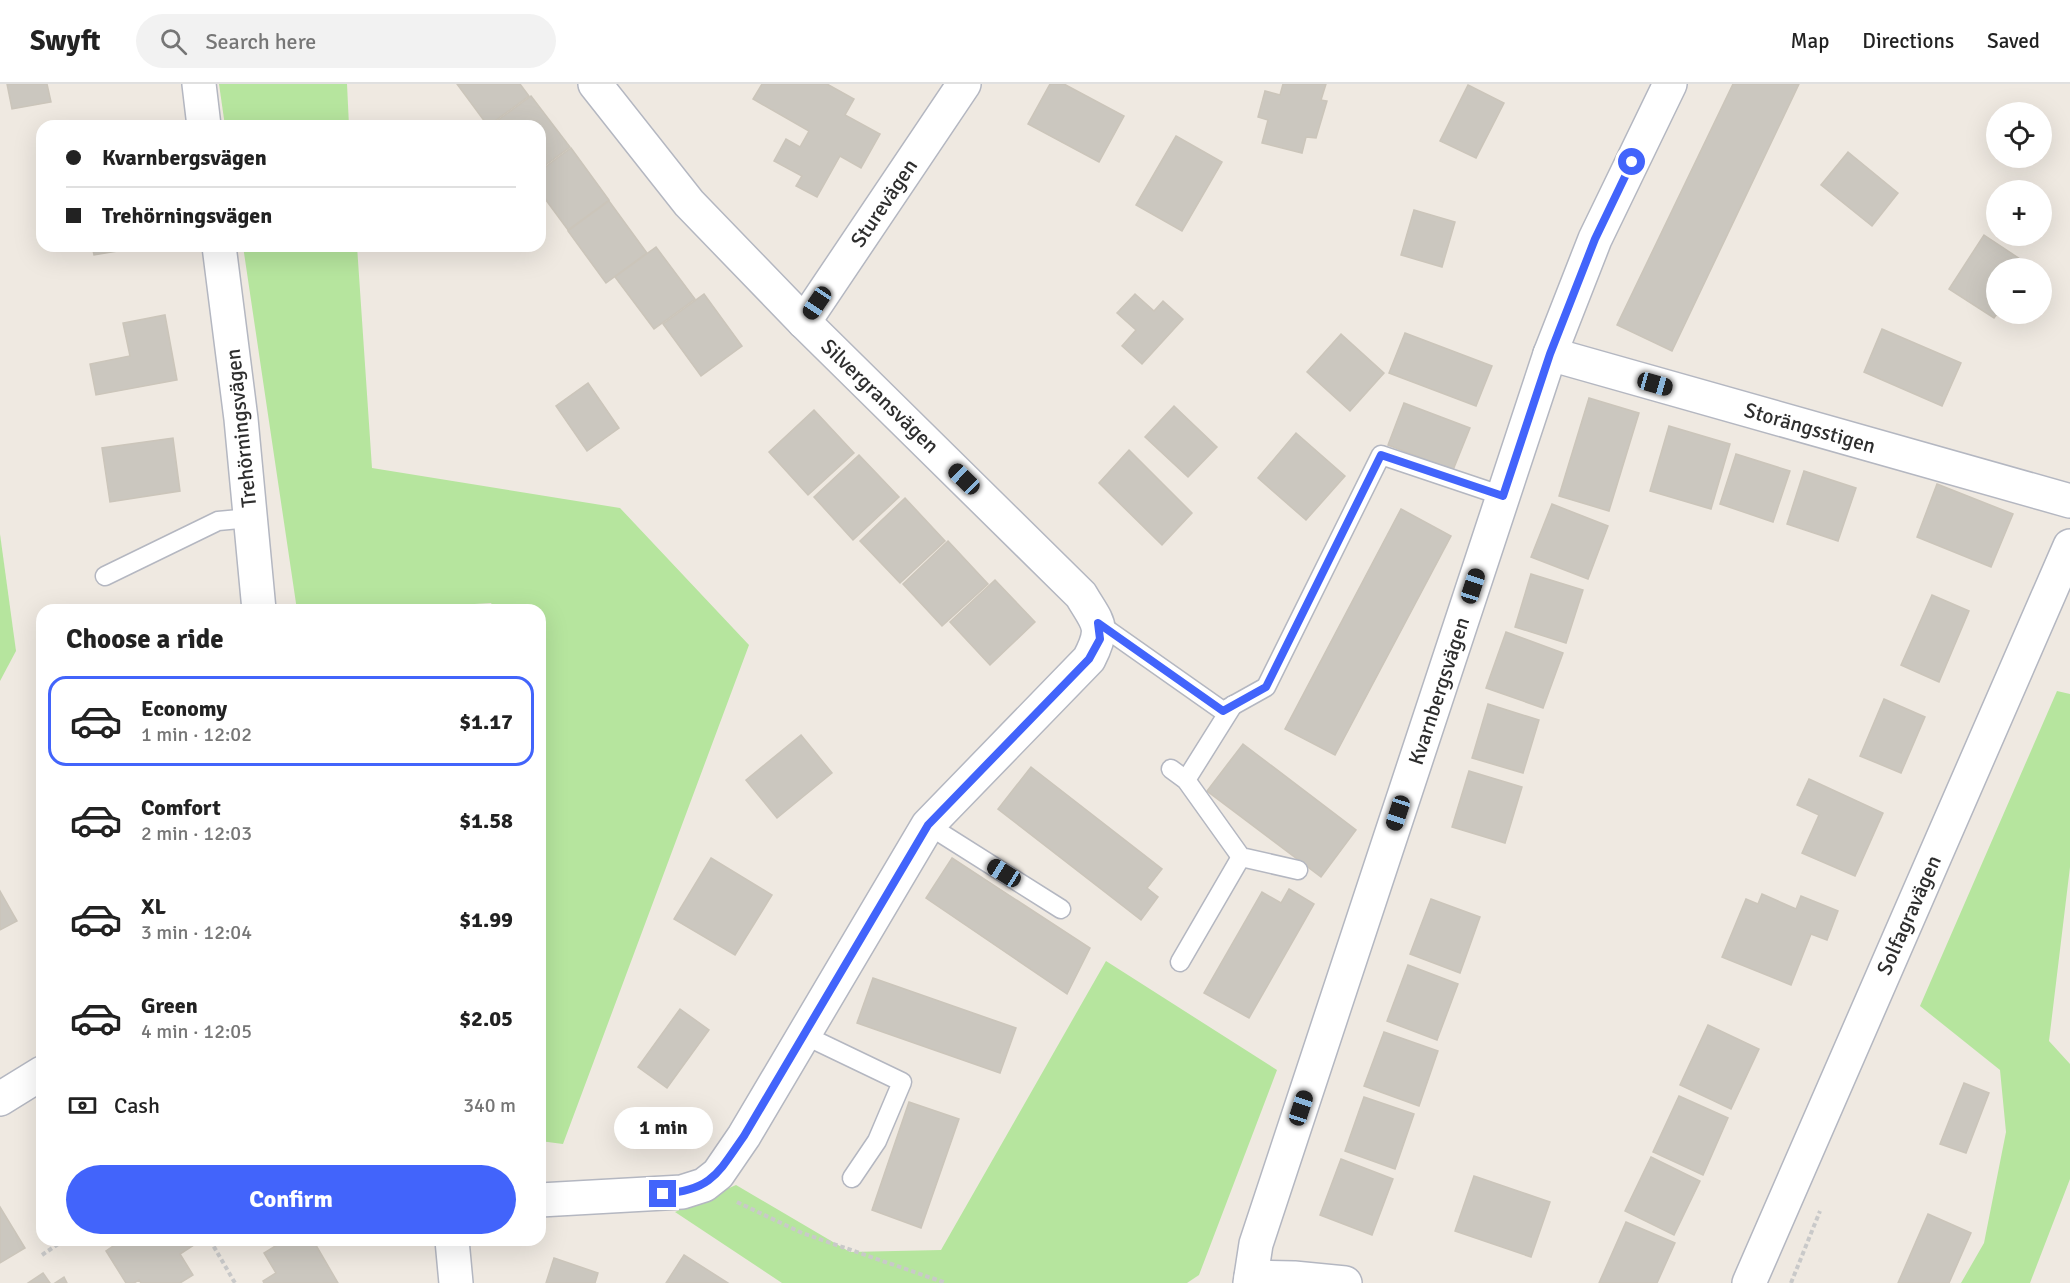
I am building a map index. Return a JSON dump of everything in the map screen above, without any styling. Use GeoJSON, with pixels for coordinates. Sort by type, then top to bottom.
{"type":"FeatureCollection","features":[{"type":"Feature","properties":{"kind":"street"},"geometry":{"type":"LineString","coordinates":[[199,84],[203,120]]}},
{"type":"Feature","properties":{"kind":"street","name":"Silvergransvägen"},"geometry":{"type":"LineString","coordinates":[[595,84],[689,203],[804,322],[1081,595],[1098,623]]}},
{"type":"Feature","properties":{"kind":"street","name":"Sturevägen"},"geometry":{"type":"LineString","coordinates":[[804,322],[964,84]]}},
{"type":"Feature","properties":{"kind":"street","name":"Kvarnbergsvägen"},"geometry":{"type":"LineString","coordinates":[[1250,1280],[1256,1244],[1550,354],[1595,239],[1670,84]]}},
{"type":"Feature","properties":{"kind":"street","name":"Trehörningsvägen"},"geometry":{"type":"LineString","coordinates":[[220,252],[241,419],[258,604]]}},
{"type":"Feature","properties":{"kind":"street","name":"Storängsstigen"},"geometry":{"type":"LineString","coordinates":[[1550,354],[2070,501]]}},
{"type":"Feature","properties":{"kind":"street","name":"Solfagravägen"},"geometry":{"type":"LineString","coordinates":[[1749,1283],[2070,546]]}},
{"type":"Feature","properties":{"kind":"street"},"geometry":{"type":"LineString","coordinates":[[546,1200],[682,1192],[704,1185],[718,1174],[744,1136],[928,825],[1089,659],[1100,639],[1098,623]]}},
{"type":"Feature","properties":{"kind":"street"},"geometry":{"type":"LineString","coordinates":[[0,1099],[36,1077]]}},
{"type":"Feature","properties":{"kind":"street"},"geometry":{"type":"LineString","coordinates":[[453,1246],[456,1283]]}},
{"type":"Feature","properties":{"kind":"street"},"geometry":{"type":"LineString","coordinates":[[1250,1280],[1294,1278],[1345,1283]]}},
{"type":"Feature","properties":{"kind":"lane"},"geometry":{"type":"LineString","coordinates":[[1098,623],[1223,711],[1266,687],[1381,455],[1503,496]]}},
{"type":"Feature","properties":{"kind":"lane"},"geometry":{"type":"LineString","coordinates":[[105,576],[218,522],[250,518]]}},
{"type":"Feature","properties":{"kind":"lane"},"geometry":{"type":"LineString","coordinates":[[1185,780],[1233,705]]}},
{"type":"Feature","properties":{"kind":"lane"},"geometry":{"type":"LineString","coordinates":[[1171,769],[1185,780],[1241,857],[1298,870]]}},
{"type":"Feature","properties":{"kind":"lane"},"geometry":{"type":"LineString","coordinates":[[928,825],[1061,909]]}},
{"type":"Feature","properties":{"kind":"lane"},"geometry":{"type":"LineString","coordinates":[[1180,962],[1241,857]]}},
{"type":"Feature","properties":{"kind":"lane"},"geometry":{"type":"LineString","coordinates":[[804,1035],[902,1082],[877,1141],[852,1178]]}},
{"type":"Feature","properties":{"kind":"path"},"geometry":{"type":"LineString","coordinates":[[704,1185],[802,1233],[946,1283]]}},
{"type":"Feature","properties":{"kind":"path"},"geometry":{"type":"LineString","coordinates":[[42,1255],[55,1246]]}},
{"type":"Feature","properties":{"kind":"path"},"geometry":{"type":"LineString","coordinates":[[213,1246],[235,1283]]}},
{"type":"Feature","properties":{"kind":"green space"},"geometry":{"type":"Polygon","coordinates":[[[219,84],[347,84],[349,120],[224,120],[219,84]]]}},
{"type":"Feature","properties":{"kind":"green space"},"geometry":{"type":"Polygon","coordinates":[[[244,252],[357,252],[372,468],[620,508],[749,645],[563,1144],[546,1142],[546,604],[296,604],[244,252]]]}},
{"type":"Feature","properties":{"kind":"green space"},"geometry":{"type":"Polygon","coordinates":[[[0,534],[16,651],[0,681],[0,534]]]}},
{"type":"Feature","properties":{"kind":"green space"},"geometry":{"type":"Polygon","coordinates":[[[2057,691],[2070,694],[2070,867],[2049,1041],[2070,1064],[2070,1179],[2030,1283],[1961,1283],[1984,1243],[2006,1132],[2000,1070],[1920,1006],[2057,691]]]}},
{"type":"Feature","properties":{"kind":"green space"},"geometry":{"type":"Polygon","coordinates":[[[1106,961],[1277,1070],[1199,1275],[1187,1283],[782,1283],[675,1212],[736,1185],[850,1252],[941,1250],[1106,961]]]}},
{"type":"Feature","properties":{"kind":"building"},"geometry":{"type":"Polygon","coordinates":[[[7,84],[47,84],[51,102],[12,109],[7,84]]]}},
{"type":"Feature","properties":{"kind":"building"},"geometry":{"type":"Polygon","coordinates":[[[457,84],[520,84],[529,96],[496,120],[484,120],[457,84]]]}},
{"type":"Feature","properties":{"kind":"building"},"geometry":{"type":"Polygon","coordinates":[[[762,84],[827,84],[854,99],[845,115],[880,134],[861,168],[840,156],[817,197],[796,186],[802,176],[774,161],[786,139],[800,147],[809,131],[753,99],[762,84]]]}},
{"type":"Feature","properties":{"kind":"building"},"geometry":{"type":"Polygon","coordinates":[[[1050,84],[1064,84],[1124,116],[1099,162],[1028,124],[1050,84]]]}},
{"type":"Feature","properties":{"kind":"building"},"geometry":{"type":"Polygon","coordinates":[[[1283,84],[1326,84],[1321,100],[1327,101],[1316,138],[1306,137],[1302,153],[1262,143],[1268,120],[1258,117],[1265,91],[1280,95],[1283,84]]]}},
{"type":"Feature","properties":{"kind":"building"},"geometry":{"type":"Polygon","coordinates":[[[1733,84],[1799,84],[1672,351],[1617,325],[1733,84]]]}},
{"type":"Feature","properties":{"kind":"building"},"geometry":{"type":"Polygon","coordinates":[[[1468,85],[1504,103],[1476,158],[1440,141],[1468,85]]]}},
{"type":"Feature","properties":{"kind":"building"},"geometry":{"type":"Polygon","coordinates":[[[531,96],[570,147],[546,165],[546,120],[498,120],[531,96]]]}},
{"type":"Feature","properties":{"kind":"building"},"geometry":{"type":"Polygon","coordinates":[[[1176,136],[1222,162],[1182,231],[1136,205],[1176,136]]]}},
{"type":"Feature","properties":{"kind":"building"},"geometry":{"type":"Polygon","coordinates":[[[571,148],[609,200],[568,230],[546,200],[546,167],[571,148]]]}},
{"type":"Feature","properties":{"kind":"building"},"geometry":{"type":"Polygon","coordinates":[[[1848,152],[1898,193],[1872,226],[1821,185],[1848,152]]]}},
{"type":"Feature","properties":{"kind":"building"},"geometry":{"type":"Polygon","coordinates":[[[609,201],[647,253],[606,283],[568,231],[609,201]]]}},
{"type":"Feature","properties":{"kind":"building"},"geometry":{"type":"Polygon","coordinates":[[[1414,210],[1455,222],[1442,267],[1401,255],[1414,210]]]}},
{"type":"Feature","properties":{"kind":"building"},"geometry":{"type":"Polygon","coordinates":[[[1984,235],[1986,246],[2000,246],[2018,258],[1986,258],[1986,313],[1949,289],[1984,235]]]}},
{"type":"Feature","properties":{"kind":"building"},"geometry":{"type":"Polygon","coordinates":[[[656,247],[695,299],[654,329],[615,277],[656,247]]]}},
{"type":"Feature","properties":{"kind":"building"},"geometry":{"type":"Polygon","coordinates":[[[93,252],[112,252],[94,255],[93,252]]]}},
{"type":"Feature","properties":{"kind":"building"},"geometry":{"type":"Polygon","coordinates":[[[704,294],[742,346],[701,376],[663,324],[704,294]]]}},
{"type":"Feature","properties":{"kind":"building"},"geometry":{"type":"Polygon","coordinates":[[[1135,294],[1154,311],[1163,301],[1183,319],[1142,364],[1122,346],[1136,330],[1117,313],[1135,294]]]}},
{"type":"Feature","properties":{"kind":"building"},"geometry":{"type":"Polygon","coordinates":[[[165,315],[177,380],[96,395],[90,364],[130,356],[123,323],[165,315]]]}},
{"type":"Feature","properties":{"kind":"building"},"geometry":{"type":"Polygon","coordinates":[[[1882,329],[1961,363],[1942,406],[1864,372],[1882,329]]]}},
{"type":"Feature","properties":{"kind":"building"},"geometry":{"type":"Polygon","coordinates":[[[1405,333],[1492,366],[1476,406],[1389,373],[1405,333]]]}},
{"type":"Feature","properties":{"kind":"building"},"geometry":{"type":"Polygon","coordinates":[[[1341,334],[1384,373],[1350,411],[1307,372],[1341,334]]]}},
{"type":"Feature","properties":{"kind":"building"},"geometry":{"type":"Polygon","coordinates":[[[588,383],[619,428],[587,451],[556,406],[588,383]]]}},
{"type":"Feature","properties":{"kind":"building"},"geometry":{"type":"Polygon","coordinates":[[[1589,398],[1639,413],[1609,511],[1559,496],[1589,398]]]}},
{"type":"Feature","properties":{"kind":"building"},"geometry":{"type":"Polygon","coordinates":[[[1404,403],[1470,428],[1453,470],[1388,445],[1404,403]]]}},
{"type":"Feature","properties":{"kind":"building"},"geometry":{"type":"Polygon","coordinates":[[[1174,406],[1217,447],[1188,477],[1145,437],[1174,406]]]}},
{"type":"Feature","properties":{"kind":"building"},"geometry":{"type":"Polygon","coordinates":[[[814,410],[854,453],[808,495],[769,452],[814,410]]]}},
{"type":"Feature","properties":{"kind":"building"},"geometry":{"type":"Polygon","coordinates":[[[1669,426],[1730,444],[1711,509],[1650,491],[1669,426]]]}},
{"type":"Feature","properties":{"kind":"building"},"geometry":{"type":"Polygon","coordinates":[[[1296,433],[1345,476],[1306,520],[1258,478],[1296,433]]]}},
{"type":"Feature","properties":{"kind":"building"},"geometry":{"type":"Polygon","coordinates":[[[173,438],[180,491],[110,502],[102,448],[173,438]]]}},
{"type":"Feature","properties":{"kind":"building"},"geometry":{"type":"Polygon","coordinates":[[[1129,450],[1192,513],[1162,545],[1099,483],[1129,450]]]}},
{"type":"Feature","properties":{"kind":"building"},"geometry":{"type":"Polygon","coordinates":[[[1736,454],[1790,471],[1773,522],[1720,504],[1736,454]]]}},
{"type":"Feature","properties":{"kind":"building"},"geometry":{"type":"Polygon","coordinates":[[[859,455],[899,497],[853,540],[814,497],[859,455]]]}},
{"type":"Feature","properties":{"kind":"building"},"geometry":{"type":"Polygon","coordinates":[[[1804,471],[1856,488],[1838,541],[1787,524],[1804,471]]]}},
{"type":"Feature","properties":{"kind":"building"},"geometry":{"type":"Polygon","coordinates":[[[1937,484],[2013,514],[1991,567],[1917,537],[1937,484]]]}},
{"type":"Feature","properties":{"kind":"building"},"geometry":{"type":"Polygon","coordinates":[[[905,498],[945,541],[900,583],[860,541],[905,498]]]}},
{"type":"Feature","properties":{"kind":"building"},"geometry":{"type":"Polygon","coordinates":[[[1552,504],[1608,526],[1588,579],[1531,557],[1552,504]]]}},
{"type":"Feature","properties":{"kind":"building"},"geometry":{"type":"Polygon","coordinates":[[[1401,509],[1451,536],[1335,755],[1285,729],[1401,509]]]}},
{"type":"Feature","properties":{"kind":"building"},"geometry":{"type":"Polygon","coordinates":[[[948,541],[988,584],[942,626],[903,584],[948,541]]]}},
{"type":"Feature","properties":{"kind":"building"},"geometry":{"type":"Polygon","coordinates":[[[1531,574],[1583,590],[1566,643],[1515,627],[1531,574]]]}},
{"type":"Feature","properties":{"kind":"building"},"geometry":{"type":"Polygon","coordinates":[[[995,580],[1035,622],[990,665],[950,622],[995,580]]]}},
{"type":"Feature","properties":{"kind":"building"},"geometry":{"type":"Polygon","coordinates":[[[1932,595],[1969,611],[1939,682],[1901,665],[1932,595]]]}},
{"type":"Feature","properties":{"kind":"building"},"geometry":{"type":"Polygon","coordinates":[[[1506,632],[1563,653],[1543,708],[1486,688],[1506,632]]]}},
{"type":"Feature","properties":{"kind":"building"},"geometry":{"type":"Polygon","coordinates":[[[1884,699],[1925,717],[1901,773],[1860,756],[1884,699]]]}},
{"type":"Feature","properties":{"kind":"building"},"geometry":{"type":"Polygon","coordinates":[[[1488,704],[1539,720],[1523,773],[1472,758],[1488,704]]]}},
{"type":"Feature","properties":{"kind":"building"},"geometry":{"type":"Polygon","coordinates":[[[801,735],[832,773],[777,818],[746,780],[801,735]]]}},
{"type":"Feature","properties":{"kind":"building"},"geometry":{"type":"Polygon","coordinates":[[[1243,744],[1356,830],[1321,877],[1207,791],[1243,744]]]}},
{"type":"Feature","properties":{"kind":"building"},"geometry":{"type":"Polygon","coordinates":[[[1031,767],[1162,869],[1147,888],[1158,897],[1141,920],[998,809],[1031,767]]]}},
{"type":"Feature","properties":{"kind":"building"},"geometry":{"type":"Polygon","coordinates":[[[1469,771],[1522,787],[1505,843],[1452,827],[1469,771]]]}},
{"type":"Feature","properties":{"kind":"building"},"geometry":{"type":"Polygon","coordinates":[[[1809,779],[1883,813],[1855,876],[1802,853],[1819,815],[1797,805],[1809,779]]]}},
{"type":"Feature","properties":{"kind":"building"},"geometry":{"type":"Polygon","coordinates":[[[711,858],[772,895],[735,955],[674,919],[711,858]]]}},
{"type":"Feature","properties":{"kind":"building"},"geometry":{"type":"Polygon","coordinates":[[[952,858],[1090,948],[1067,994],[926,898],[952,858]]]}},
{"type":"Feature","properties":{"kind":"building"},"geometry":{"type":"Polygon","coordinates":[[[1289,889],[1314,904],[1249,1018],[1204,993],[1262,892],[1281,903],[1289,889]]]}},
{"type":"Feature","properties":{"kind":"building"},"geometry":{"type":"Polygon","coordinates":[[[0,891],[17,921],[0,930],[0,891]]]}},
{"type":"Feature","properties":{"kind":"building"},"geometry":{"type":"Polygon","coordinates":[[[1762,894],[1796,909],[1801,896],[1838,911],[1827,940],[1811,934],[1791,985],[1722,957],[1746,899],[1758,904],[1762,894]]]}},
{"type":"Feature","properties":{"kind":"building"},"geometry":{"type":"Polygon","coordinates":[[[1431,899],[1480,917],[1460,973],[1410,954],[1431,899]]]}},
{"type":"Feature","properties":{"kind":"building"},"geometry":{"type":"Polygon","coordinates":[[[1408,965],[1458,984],[1437,1040],[1387,1021],[1408,965]]]}},
{"type":"Feature","properties":{"kind":"building"},"geometry":{"type":"Polygon","coordinates":[[[873,978],[1016,1028],[1000,1073],[857,1023],[873,978]]]}},
{"type":"Feature","properties":{"kind":"building"},"geometry":{"type":"Polygon","coordinates":[[[680,1009],[709,1030],[667,1088],[638,1067],[680,1009]]]}},
{"type":"Feature","properties":{"kind":"building"},"geometry":{"type":"Polygon","coordinates":[[[1708,1025],[1759,1049],[1731,1109],[1680,1085],[1708,1025]]]}},
{"type":"Feature","properties":{"kind":"building"},"geometry":{"type":"Polygon","coordinates":[[[1384,1032],[1438,1051],[1419,1106],[1364,1086],[1384,1032]]]}},
{"type":"Feature","properties":{"kind":"building"},"geometry":{"type":"Polygon","coordinates":[[[1964,1083],[1989,1093],[1966,1153],[1940,1144],[1964,1083]]]}},
{"type":"Feature","properties":{"kind":"building"},"geometry":{"type":"Polygon","coordinates":[[[1679,1096],[1728,1118],[1703,1175],[1653,1152],[1679,1096]]]}},
{"type":"Feature","properties":{"kind":"building"},"geometry":{"type":"Polygon","coordinates":[[[1364,1097],[1414,1114],[1395,1169],[1345,1151],[1364,1097]]]}},
{"type":"Feature","properties":{"kind":"building"},"geometry":{"type":"Polygon","coordinates":[[[909,1102],[959,1119],[921,1228],[872,1210],[909,1102]]]}},
{"type":"Feature","properties":{"kind":"building"},"geometry":{"type":"Polygon","coordinates":[[[1651,1157],[1700,1181],[1674,1235],[1625,1211],[1651,1157]]]}},
{"type":"Feature","properties":{"kind":"building"},"geometry":{"type":"Polygon","coordinates":[[[1341,1159],[1393,1179],[1372,1235],[1320,1215],[1341,1159]]]}},
{"type":"Feature","properties":{"kind":"building"},"geometry":{"type":"Polygon","coordinates":[[[1474,1176],[1550,1202],[1531,1257],[1455,1231],[1474,1176]]]}},
{"type":"Feature","properties":{"kind":"building"},"geometry":{"type":"Polygon","coordinates":[[[0,1207],[25,1248],[0,1263],[0,1207]]]}},
{"type":"Feature","properties":{"kind":"building"},"geometry":{"type":"Polygon","coordinates":[[[1928,1214],[1971,1233],[1949,1283],[1898,1283],[1928,1214]]]}},
{"type":"Feature","properties":{"kind":"building"},"geometry":{"type":"Polygon","coordinates":[[[1626,1222],[1675,1243],[1657,1283],[1599,1283],[1626,1222]]]}},
{"type":"Feature","properties":{"kind":"building"},"geometry":{"type":"Polygon","coordinates":[[[113,1246],[192,1246],[180,1254],[193,1275],[180,1283],[141,1283],[139,1280],[126,1283],[106,1251],[113,1246]]]}},
{"type":"Feature","properties":{"kind":"building"},"geometry":{"type":"Polygon","coordinates":[[[275,1246],[316,1246],[338,1283],[264,1283],[263,1281],[276,1273],[264,1253],[275,1246]]]}},
{"type":"Feature","properties":{"kind":"building"},"geometry":{"type":"Polygon","coordinates":[[[684,1255],[728,1283],[666,1283],[684,1255]]]}},
{"type":"Feature","properties":{"kind":"building"},"geometry":{"type":"Polygon","coordinates":[[[554,1258],[598,1273],[595,1283],[546,1283],[554,1258]]]}},
{"type":"Feature","properties":{"kind":"building"},"geometry":{"type":"Polygon","coordinates":[[[43,1273],[50,1283],[28,1283],[43,1273]]]}},
{"type":"Feature","properties":{"kind":"building"},"geometry":{"type":"Polygon","coordinates":[[[64,1277],[67,1283],[55,1283],[64,1277]]]}},
{"type":"Feature","properties":{"kind":"route"},"geometry":{"type":"LineString","coordinates":[[663,1194],[682,1192],[704,1185],[718,1174],[744,1136],[928,825],[1089,659],[1100,639],[1098,623],[1223,711],[1266,687],[1381,455],[1503,496],[1550,354],[1595,239],[1632,162]]}}]}
